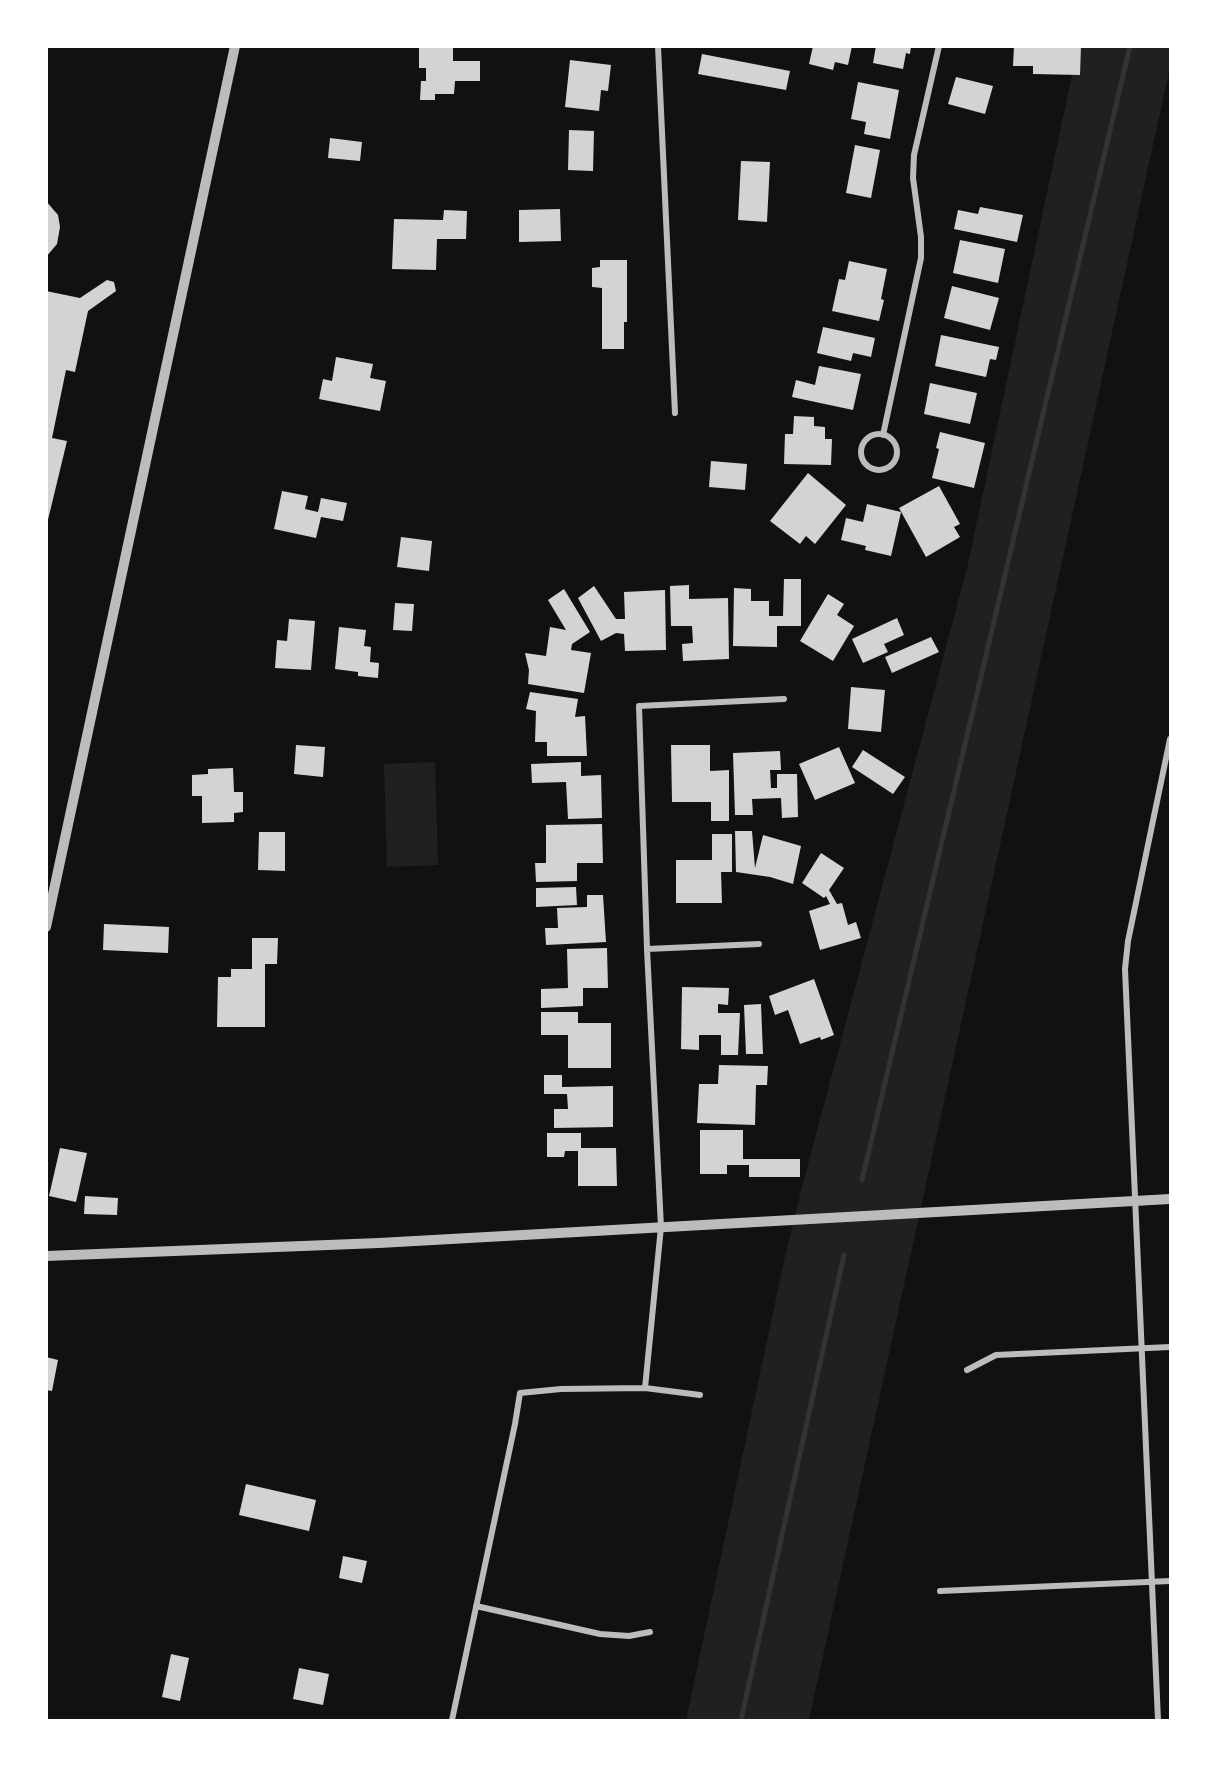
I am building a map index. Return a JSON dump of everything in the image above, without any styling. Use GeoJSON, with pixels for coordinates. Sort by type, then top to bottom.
{"type":"FeatureCollection","features":[{"type":"Feature","properties":{"kind":"street"},"geometry":{"type":"LineString","coordinates":[[46,927],[235,46]]}},
{"type":"Feature","properties":{"kind":"street"},"geometry":{"type":"LineString","coordinates":[[658,46],[675,413]]}},
{"type":"Feature","properties":{"kind":"street"},"geometry":{"type":"LineString","coordinates":[[883,435],[921,258],[921,237],[913,178],[914,155],[939,46]]}},
{"type":"Feature","properties":{"kind":"street"},"geometry":{"type":"LineString","coordinates":[[878,434],[883,435],[889,437],[896,447],[895,459],[887,468],[875,470],[862,459],[862,448],[867,439],[878,434]]}},
{"type":"Feature","properties":{"kind":"street"},"geometry":{"type":"LineString","coordinates":[[645,1388],[661,1227],[646,949],[639,706],[784,699]]}},
{"type":"Feature","properties":{"kind":"street"},"geometry":{"type":"LineString","coordinates":[[1158,1720],[1126,960],[1170,739]]}},
{"type":"Feature","properties":{"kind":"street"},"geometry":{"type":"LineString","coordinates":[[646,949],[759,944]]}},
{"type":"Feature","properties":{"kind":"street"},"geometry":{"type":"LineString","coordinates":[[46,1256],[379,1243],[1170,1199]]}},
{"type":"Feature","properties":{"kind":"street"},"geometry":{"type":"LineString","coordinates":[[967,1370],[996,1355],[1170,1347]]}},
{"type":"Feature","properties":{"kind":"street"},"geometry":{"type":"LineString","coordinates":[[452,1720],[520,1393],[561,1389],[645,1388],[700,1395]]}},
{"type":"Feature","properties":{"kind":"street"},"geometry":{"type":"LineString","coordinates":[[940,1591],[1170,1581]]}},
{"type":"Feature","properties":{"kind":"street"},"geometry":{"type":"LineString","coordinates":[[476,1606],[600,1634],[629,1636],[650,1632]]}},
{"type":"Feature","properties":{"kind":"shaded area"},"geometry":{"type":"Polygon","coordinates":[[[1078,47],[1170,47],[1170,67],[809,1720],[686,1720],[784,1261],[803,1183],[967,568],[1078,47]]]}},
{"type":"Feature","properties":{"kind":"shaded area"},"geometry":{"type":"Polygon","coordinates":[[[435,762],[438,865],[387,867],[384,764],[435,762]]]}},
{"type":"Feature","properties":{"kind":"building"},"geometry":{"type":"Polygon","coordinates":[[[419,46],[453,46],[453,61],[480,61],[480,81],[455,81],[454,94],[435,94],[435,100],[420,100],[421,81],[426,81],[426,68],[419,68],[419,46]]]}},
{"type":"Feature","properties":{"kind":"building"},"geometry":{"type":"Polygon","coordinates":[[[813,46],[852,46],[848,65],[835,62],[833,70],[809,64],[813,46]]]}},
{"type":"Feature","properties":{"kind":"building"},"geometry":{"type":"Polygon","coordinates":[[[876,46],[911,46],[910,54],[906,53],[903,69],[873,63],[876,46]]]}},
{"type":"Feature","properties":{"kind":"building"},"geometry":{"type":"Polygon","coordinates":[[[1014,46],[1081,46],[1080,75],[1033,74],[1033,66],[1013,66],[1014,46]]]}},
{"type":"Feature","properties":{"kind":"building"},"geometry":{"type":"Polygon","coordinates":[[[702,54],[790,71],[786,90],[698,74],[702,54]]]}},
{"type":"Feature","properties":{"kind":"building"},"geometry":{"type":"Polygon","coordinates":[[[570,60],[611,65],[608,91],[601,90],[599,111],[565,107],[570,60]]]}},
{"type":"Feature","properties":{"kind":"building"},"geometry":{"type":"Polygon","coordinates":[[[956,77],[993,86],[985,114],[948,104],[956,77]]]}},
{"type":"Feature","properties":{"kind":"building"},"geometry":{"type":"Polygon","coordinates":[[[858,82],[899,90],[890,139],[864,134],[866,122],[851,119],[858,82]]]}},
{"type":"Feature","properties":{"kind":"building"},"geometry":{"type":"Polygon","coordinates":[[[569,130],[594,131],[593,171],[568,170],[569,130]]]}},
{"type":"Feature","properties":{"kind":"building"},"geometry":{"type":"Polygon","coordinates":[[[330,138],[362,142],[360,161],[328,158],[330,138]]]}},
{"type":"Feature","properties":{"kind":"building"},"geometry":{"type":"Polygon","coordinates":[[[855,145],[880,150],[871,198],[846,193],[855,145]]]}},
{"type":"Feature","properties":{"kind":"building"},"geometry":{"type":"Polygon","coordinates":[[[741,161],[770,162],[767,222],[738,220],[741,161]]]}},
{"type":"Feature","properties":{"kind":"building"},"geometry":{"type":"Polygon","coordinates":[[[46,201],[58,215],[60,227],[57,244],[46,257],[46,201]]]}},
{"type":"Feature","properties":{"kind":"building"},"geometry":{"type":"Polygon","coordinates":[[[980,207],[1023,215],[1017,242],[954,229],[958,210],[978,214],[980,207]]]}},
{"type":"Feature","properties":{"kind":"building"},"geometry":{"type":"Polygon","coordinates":[[[560,209],[561,241],[519,242],[519,210],[560,209]]]}},
{"type":"Feature","properties":{"kind":"building"},"geometry":{"type":"Polygon","coordinates":[[[444,210],[467,211],[466,239],[437,239],[436,270],[392,269],[394,219],[443,220],[444,210]]]}},
{"type":"Feature","properties":{"kind":"building"},"geometry":{"type":"Polygon","coordinates":[[[960,240],[1005,249],[998,283],[953,273],[960,240]]]}},
{"type":"Feature","properties":{"kind":"building"},"geometry":{"type":"Polygon","coordinates":[[[600,260],[627,260],[627,322],[624,322],[624,349],[602,349],[602,288],[592,287],[592,268],[600,267],[600,260]]]}},
{"type":"Feature","properties":{"kind":"building"},"geometry":{"type":"Polygon","coordinates":[[[849,261],[887,269],[879,321],[832,311],[839,279],[845,280],[849,261]]]}},
{"type":"Feature","properties":{"kind":"building"},"geometry":{"type":"Polygon","coordinates":[[[107,280],[114,282],[116,291],[88,311],[75,372],[66,370],[52,438],[67,441],[46,528],[46,291],[80,298],[107,280]]]}},
{"type":"Feature","properties":{"kind":"building"},"geometry":{"type":"Polygon","coordinates":[[[952,286],[999,298],[990,330],[944,318],[952,286]]]}},
{"type":"Feature","properties":{"kind":"building"},"geometry":{"type":"Polygon","coordinates":[[[823,327],[875,338],[871,357],[853,353],[851,361],[817,353],[823,327]]]}},
{"type":"Feature","properties":{"kind":"building"},"geometry":{"type":"Polygon","coordinates":[[[941,335],[999,347],[996,360],[990,359],[986,377],[935,366],[941,335]]]}},
{"type":"Feature","properties":{"kind":"building"},"geometry":{"type":"Polygon","coordinates":[[[336,357],[373,364],[370,378],[386,381],[380,411],[319,399],[323,379],[332,381],[336,357]]]}},
{"type":"Feature","properties":{"kind":"building"},"geometry":{"type":"Polygon","coordinates":[[[819,366],[861,374],[853,410],[792,397],[796,380],[815,385],[819,366]]]}},
{"type":"Feature","properties":{"kind":"building"},"geometry":{"type":"Polygon","coordinates":[[[930,383],[977,393],[970,424],[924,414],[930,383]]]}},
{"type":"Feature","properties":{"kind":"building"},"geometry":{"type":"Polygon","coordinates":[[[794,416],[814,417],[814,426],[825,427],[825,439],[832,439],[831,465],[784,464],[785,434],[793,434],[794,416]]]}},
{"type":"Feature","properties":{"kind":"building"},"geometry":{"type":"Polygon","coordinates":[[[940,432],[985,443],[974,488],[932,478],[939,449],[936,448],[940,432]]]}},
{"type":"Feature","properties":{"kind":"building"},"geometry":{"type":"Polygon","coordinates":[[[711,461],[747,464],[745,490],[709,487],[711,461]]]}},
{"type":"Feature","properties":{"kind":"building"},"geometry":{"type":"Polygon","coordinates":[[[808,473],[846,505],[815,544],[806,536],[800,544],[770,521],[808,473]]]}},
{"type":"Feature","properties":{"kind":"building"},"geometry":{"type":"Polygon","coordinates":[[[939,486],[960,524],[954,527],[960,537],[926,557],[899,508],[939,486]]]}},
{"type":"Feature","properties":{"kind":"building"},"geometry":{"type":"Polygon","coordinates":[[[282,491],[308,496],[305,509],[318,512],[321,498],[347,503],[343,521],[321,517],[316,538],[274,529],[282,491]]]}},
{"type":"Feature","properties":{"kind":"building"},"geometry":{"type":"Polygon","coordinates":[[[867,504],[901,512],[891,556],[865,550],[866,546],[841,540],[846,518],[863,522],[867,504]]]}},
{"type":"Feature","properties":{"kind":"building"},"geometry":{"type":"Polygon","coordinates":[[[401,537],[432,541],[429,571],[397,567],[401,537]]]}},
{"type":"Feature","properties":{"kind":"building"},"geometry":{"type":"Polygon","coordinates":[[[784,579],[801,579],[801,626],[777,626],[777,647],[733,646],[734,588],[751,589],[751,601],[769,601],[769,616],[783,616],[784,579]]]}},
{"type":"Feature","properties":{"kind":"building"},"geometry":{"type":"Polygon","coordinates":[[[689,585],[689,599],[728,598],[729,659],[683,661],[682,644],[693,643],[692,626],[671,626],[670,586],[689,585]]]}},
{"type":"Feature","properties":{"kind":"building"},"geometry":{"type":"Polygon","coordinates":[[[594,586],[616,619],[625,619],[624,592],[665,590],[666,650],[625,651],[624,634],[616,633],[601,641],[578,598],[594,586]]]}},
{"type":"Feature","properties":{"kind":"building"},"geometry":{"type":"Polygon","coordinates":[[[564,589],[590,632],[572,644],[571,650],[591,653],[584,693],[528,684],[529,670],[525,653],[546,656],[550,627],[566,630],[548,600],[564,589]]]}},
{"type":"Feature","properties":{"kind":"building"},"geometry":{"type":"Polygon","coordinates":[[[828,594],[844,604],[837,615],[854,626],[833,661],[800,641],[828,594]]]}},
{"type":"Feature","properties":{"kind":"building"},"geometry":{"type":"Polygon","coordinates":[[[395,603],[414,604],[412,631],[393,630],[395,603]]]}},
{"type":"Feature","properties":{"kind":"building"},"geometry":{"type":"Polygon","coordinates":[[[897,618],[904,635],[884,644],[888,652],[863,663],[852,639],[897,618]]]}},
{"type":"Feature","properties":{"kind":"building"},"geometry":{"type":"Polygon","coordinates":[[[289,619],[315,621],[311,670],[275,668],[277,640],[287,641],[289,619]]]}},
{"type":"Feature","properties":{"kind":"building"},"geometry":{"type":"Polygon","coordinates":[[[339,627],[366,630],[364,646],[371,647],[370,662],[379,663],[378,678],[358,676],[358,672],[335,669],[339,627]]]}},
{"type":"Feature","properties":{"kind":"building"},"geometry":{"type":"Polygon","coordinates":[[[931,637],[939,652],[892,673],[885,657],[931,637]]]}},
{"type":"Feature","properties":{"kind":"building"},"geometry":{"type":"Polygon","coordinates":[[[851,687],[885,690],[881,732],[848,729],[851,687]]]}},
{"type":"Feature","properties":{"kind":"building"},"geometry":{"type":"Polygon","coordinates":[[[530,692],[578,699],[575,717],[585,716],[587,756],[547,756],[547,742],[535,742],[536,711],[526,709],[530,692]]]}},
{"type":"Feature","properties":{"kind":"building"},"geometry":{"type":"Polygon","coordinates":[[[296,745],[325,747],[323,777],[294,774],[296,745]]]}},
{"type":"Feature","properties":{"kind":"building"},"geometry":{"type":"Polygon","coordinates":[[[671,745],[710,745],[710,771],[729,770],[729,821],[711,821],[711,802],[672,802],[671,745]]]}},
{"type":"Feature","properties":{"kind":"building"},"geometry":{"type":"Polygon","coordinates":[[[839,747],[855,783],[815,800],[799,764],[839,747]]]}},
{"type":"Feature","properties":{"kind":"building"},"geometry":{"type":"Polygon","coordinates":[[[863,750],[905,777],[893,794],[852,767],[863,750]]]}},
{"type":"Feature","properties":{"kind":"building"},"geometry":{"type":"Polygon","coordinates":[[[780,751],[781,770],[770,770],[771,788],[777,788],[777,774],[797,774],[798,817],[782,818],[781,798],[752,799],[753,815],[735,815],[733,753],[780,751]]]}},
{"type":"Feature","properties":{"kind":"building"},"geometry":{"type":"Polygon","coordinates":[[[581,762],[581,776],[601,775],[602,818],[568,819],[566,782],[532,783],[531,764],[581,762]]]}},
{"type":"Feature","properties":{"kind":"building"},"geometry":{"type":"Polygon","coordinates":[[[233,768],[234,792],[243,792],[243,812],[234,813],[234,822],[202,823],[202,796],[192,796],[192,775],[208,774],[208,769],[233,768]]]}},
{"type":"Feature","properties":{"kind":"building"},"geometry":{"type":"Polygon","coordinates":[[[602,824],[603,863],[577,863],[577,881],[536,882],[535,863],[546,863],[546,825],[602,824]]]}},
{"type":"Feature","properties":{"kind":"building"},"geometry":{"type":"Polygon","coordinates":[[[735,831],[752,831],[755,868],[763,835],[801,846],[793,884],[770,877],[736,872],[735,831]]]}},
{"type":"Feature","properties":{"kind":"building"},"geometry":{"type":"Polygon","coordinates":[[[259,832],[285,832],[285,871],[258,870],[259,832]]]}},
{"type":"Feature","properties":{"kind":"building"},"geometry":{"type":"Polygon","coordinates":[[[712,834],[732,834],[732,872],[721,872],[722,903],[676,903],[676,860],[712,860],[712,834]]]}},
{"type":"Feature","properties":{"kind":"building"},"geometry":{"type":"Polygon","coordinates":[[[821,853],[844,868],[829,890],[837,904],[842,903],[848,925],[856,922],[861,938],[820,950],[809,911],[830,904],[826,896],[824,898],[802,883],[821,853]]]}},
{"type":"Feature","properties":{"kind":"building"},"geometry":{"type":"Polygon","coordinates":[[[576,887],[577,905],[536,907],[536,888],[576,887]]]}},
{"type":"Feature","properties":{"kind":"building"},"geometry":{"type":"Polygon","coordinates":[[[587,895],[603,895],[606,942],[546,945],[545,928],[558,928],[557,908],[587,907],[587,895]]]}},
{"type":"Feature","properties":{"kind":"building"},"geometry":{"type":"Polygon","coordinates":[[[104,924],[169,927],[168,953],[103,950],[104,924]]]}},
{"type":"Feature","properties":{"kind":"building"},"geometry":{"type":"Polygon","coordinates":[[[252,938],[278,938],[277,964],[265,964],[265,1027],[217,1027],[218,977],[231,977],[231,969],[252,969],[252,938]]]}},
{"type":"Feature","properties":{"kind":"building"},"geometry":{"type":"Polygon","coordinates":[[[607,948],[608,988],[583,988],[583,1006],[541,1008],[541,989],[568,988],[567,949],[607,948]]]}},
{"type":"Feature","properties":{"kind":"building"},"geometry":{"type":"Polygon","coordinates":[[[814,979],[834,1035],[800,1044],[788,1010],[775,1015],[769,996],[814,979]]]}},
{"type":"Feature","properties":{"kind":"building"},"geometry":{"type":"Polygon","coordinates":[[[682,987],[729,988],[728,1005],[718,1004],[718,1013],[740,1013],[738,1055],[721,1055],[721,1035],[699,1035],[699,1050],[681,1049],[682,987]]]}},
{"type":"Feature","properties":{"kind":"building"},"geometry":{"type":"Polygon","coordinates":[[[761,1004],[763,1054],[746,1054],[744,1005],[761,1004]]]}},
{"type":"Feature","properties":{"kind":"building"},"geometry":{"type":"Polygon","coordinates":[[[541,1012],[578,1012],[578,1023],[611,1023],[611,1068],[568,1068],[568,1035],[541,1035],[541,1012]]]}},
{"type":"Feature","properties":{"kind":"building"},"geometry":{"type":"Polygon","coordinates":[[[719,1065],[768,1066],[767,1085],[756,1085],[755,1125],[697,1123],[699,1084],[718,1084],[719,1065]]]}},
{"type":"Feature","properties":{"kind":"building"},"geometry":{"type":"Polygon","coordinates":[[[544,1075],[562,1075],[562,1087],[613,1086],[613,1127],[554,1128],[554,1109],[568,1109],[567,1094],[544,1094],[544,1075]]]}},
{"type":"Feature","properties":{"kind":"building"},"geometry":{"type":"Polygon","coordinates":[[[700,1130],[743,1130],[743,1159],[800,1159],[800,1177],[749,1177],[749,1165],[727,1165],[727,1174],[700,1174],[700,1130]]]}},
{"type":"Feature","properties":{"kind":"building"},"geometry":{"type":"Polygon","coordinates":[[[547,1133],[581,1133],[581,1148],[616,1148],[617,1186],[578,1186],[578,1151],[565,1151],[564,1157],[547,1157],[547,1133]]]}},
{"type":"Feature","properties":{"kind":"building"},"geometry":{"type":"Polygon","coordinates":[[[60,1148],[87,1153],[76,1202],[49,1196],[60,1148]]]}},
{"type":"Feature","properties":{"kind":"building"},"geometry":{"type":"Polygon","coordinates":[[[85,1196],[118,1198],[117,1215],[84,1214],[85,1196]]]}},
{"type":"Feature","properties":{"kind":"building"},"geometry":{"type":"Polygon","coordinates":[[[46,1357],[58,1360],[52,1391],[46,1390],[46,1357]]]}},
{"type":"Feature","properties":{"kind":"building"},"geometry":{"type":"Polygon","coordinates":[[[246,1484],[316,1500],[309,1531],[239,1515],[246,1484]]]}},
{"type":"Feature","properties":{"kind":"building"},"geometry":{"type":"Polygon","coordinates":[[[343,1556],[367,1561],[362,1583],[339,1578],[343,1556]]]}},
{"type":"Feature","properties":{"kind":"building"},"geometry":{"type":"Polygon","coordinates":[[[171,1654],[189,1658],[180,1701],[162,1697],[171,1654]]]}},
{"type":"Feature","properties":{"kind":"building"},"geometry":{"type":"Polygon","coordinates":[[[299,1668],[329,1674],[323,1705],[293,1699],[299,1668]]]}},
{"type":"Feature","properties":{"kind":"waterway"},"geometry":{"type":"LineString","coordinates":[[862,1180],[1130,46]]}},
{"type":"Feature","properties":{"kind":"waterway"},"geometry":{"type":"LineString","coordinates":[[741,1720],[844,1255]]}}]}
